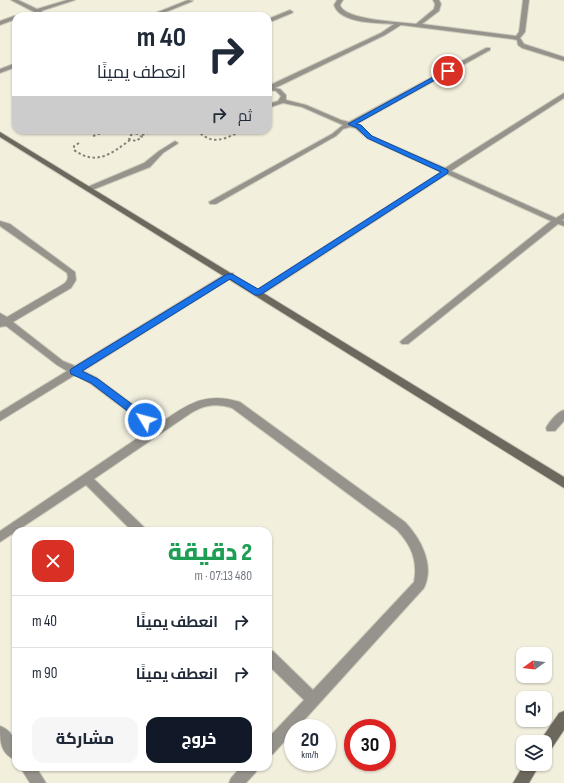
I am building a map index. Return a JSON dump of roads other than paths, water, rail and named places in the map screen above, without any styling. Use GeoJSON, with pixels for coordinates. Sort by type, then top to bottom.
{"type":"FeatureCollection","features":[{"type":"Feature","properties":{"kind":"street"},"geometry":{"type":"LineString","coordinates":[[14,0],[38,12]]}},
{"type":"Feature","properties":{"kind":"street"},"geometry":{"type":"LineString","coordinates":[[28,12],[72,0]]}},
{"type":"Feature","properties":{"kind":"street"},"geometry":{"type":"LineString","coordinates":[[340,0],[337,5],[338,10],[349,16],[399,24],[517,38],[524,47],[564,59]]}},
{"type":"Feature","properties":{"kind":"street"},"geometry":{"type":"LineString","coordinates":[[416,26],[437,10],[438,4],[436,0]]}},
{"type":"Feature","properties":{"kind":"street"},"geometry":{"type":"LineString","coordinates":[[517,38],[522,32],[526,0]]}},
{"type":"Feature","properties":{"kind":"street"},"geometry":{"type":"LineString","coordinates":[[161,12],[190,1]]}},
{"type":"Feature","properties":{"kind":"street"},"geometry":{"type":"LineString","coordinates":[[272,19],[290,12]]}},
{"type":"Feature","properties":{"kind":"street"},"geometry":{"type":"LineString","coordinates":[[0,23],[12,18]]}},
{"type":"Feature","properties":{"kind":"street"},"geometry":{"type":"LineString","coordinates":[[272,87],[383,34],[399,24]]}},
{"type":"Feature","properties":{"kind":"street"},"geometry":{"type":"LineString","coordinates":[[213,202],[334,136],[341,128],[351,124],[488,49]]}},
{"type":"Feature","properties":{"kind":"street"},"geometry":{"type":"LineString","coordinates":[[0,71],[12,67]]}},
{"type":"Feature","properties":{"kind":"street"},"geometry":{"type":"LineString","coordinates":[[272,89],[278,90],[283,94],[283,100]]}},
{"type":"Feature","properties":{"kind":"street"},"geometry":{"type":"LineString","coordinates":[[258,293],[564,95]]}},
{"type":"Feature","properties":{"kind":"street"},"geometry":{"type":"LineString","coordinates":[[272,105],[283,100],[304,106],[339,122],[359,127],[369,137],[562,220],[405,342]]}},
{"type":"Feature","properties":{"kind":"street"},"geometry":{"type":"LineString","coordinates":[[0,134],[564,483]]}},
{"type":"Feature","properties":{"kind":"street"},"geometry":{"type":"LineString","coordinates":[[89,188],[147,165],[161,152],[175,144]]}},
{"type":"Feature","properties":{"kind":"street"},"geometry":{"type":"LineString","coordinates":[[0,223],[7,226],[72,275],[71,283],[68,286],[2,321],[60,363],[94,381],[158,429]]}},
{"type":"Feature","properties":{"kind":"street"},"geometry":{"type":"LineString","coordinates":[[0,417],[230,276]]}},
{"type":"Feature","properties":{"kind":"street"},"geometry":{"type":"LineString","coordinates":[[15,527],[194,405],[203,402],[221,400],[236,405],[401,526],[414,541],[421,559],[422,576],[420,584],[272,745]]}},
{"type":"Feature","properties":{"kind":"street"},"geometry":{"type":"LineString","coordinates":[[551,428],[564,414]]}},
{"type":"Feature","properties":{"kind":"street"},"geometry":{"type":"LineString","coordinates":[[86,478],[136,527]]}},
{"type":"Feature","properties":{"kind":"street"},"geometry":{"type":"LineString","coordinates":[[0,537],[12,529]]}},
{"type":"Feature","properties":{"kind":"street"},"geometry":{"type":"LineString","coordinates":[[272,660],[313,700]]}},
{"type":"Feature","properties":{"kind":"street"},"geometry":{"type":"LineString","coordinates":[[552,736],[564,718]]}},
{"type":"Feature","properties":{"kind":"street"},"geometry":{"type":"LineString","coordinates":[[0,733],[12,748]]}},
{"type":"Feature","properties":{"kind":"street"},"geometry":{"type":"LineString","coordinates":[[29,771],[39,783]]}},
{"type":"Feature","properties":{"kind":"street"},"geometry":{"type":"LineString","coordinates":[[236,783],[247,771]]}},
{"type":"Feature","properties":{"kind":"street"},"geometry":{"type":"LineString","coordinates":[[520,783],[528,771]]}}]}
